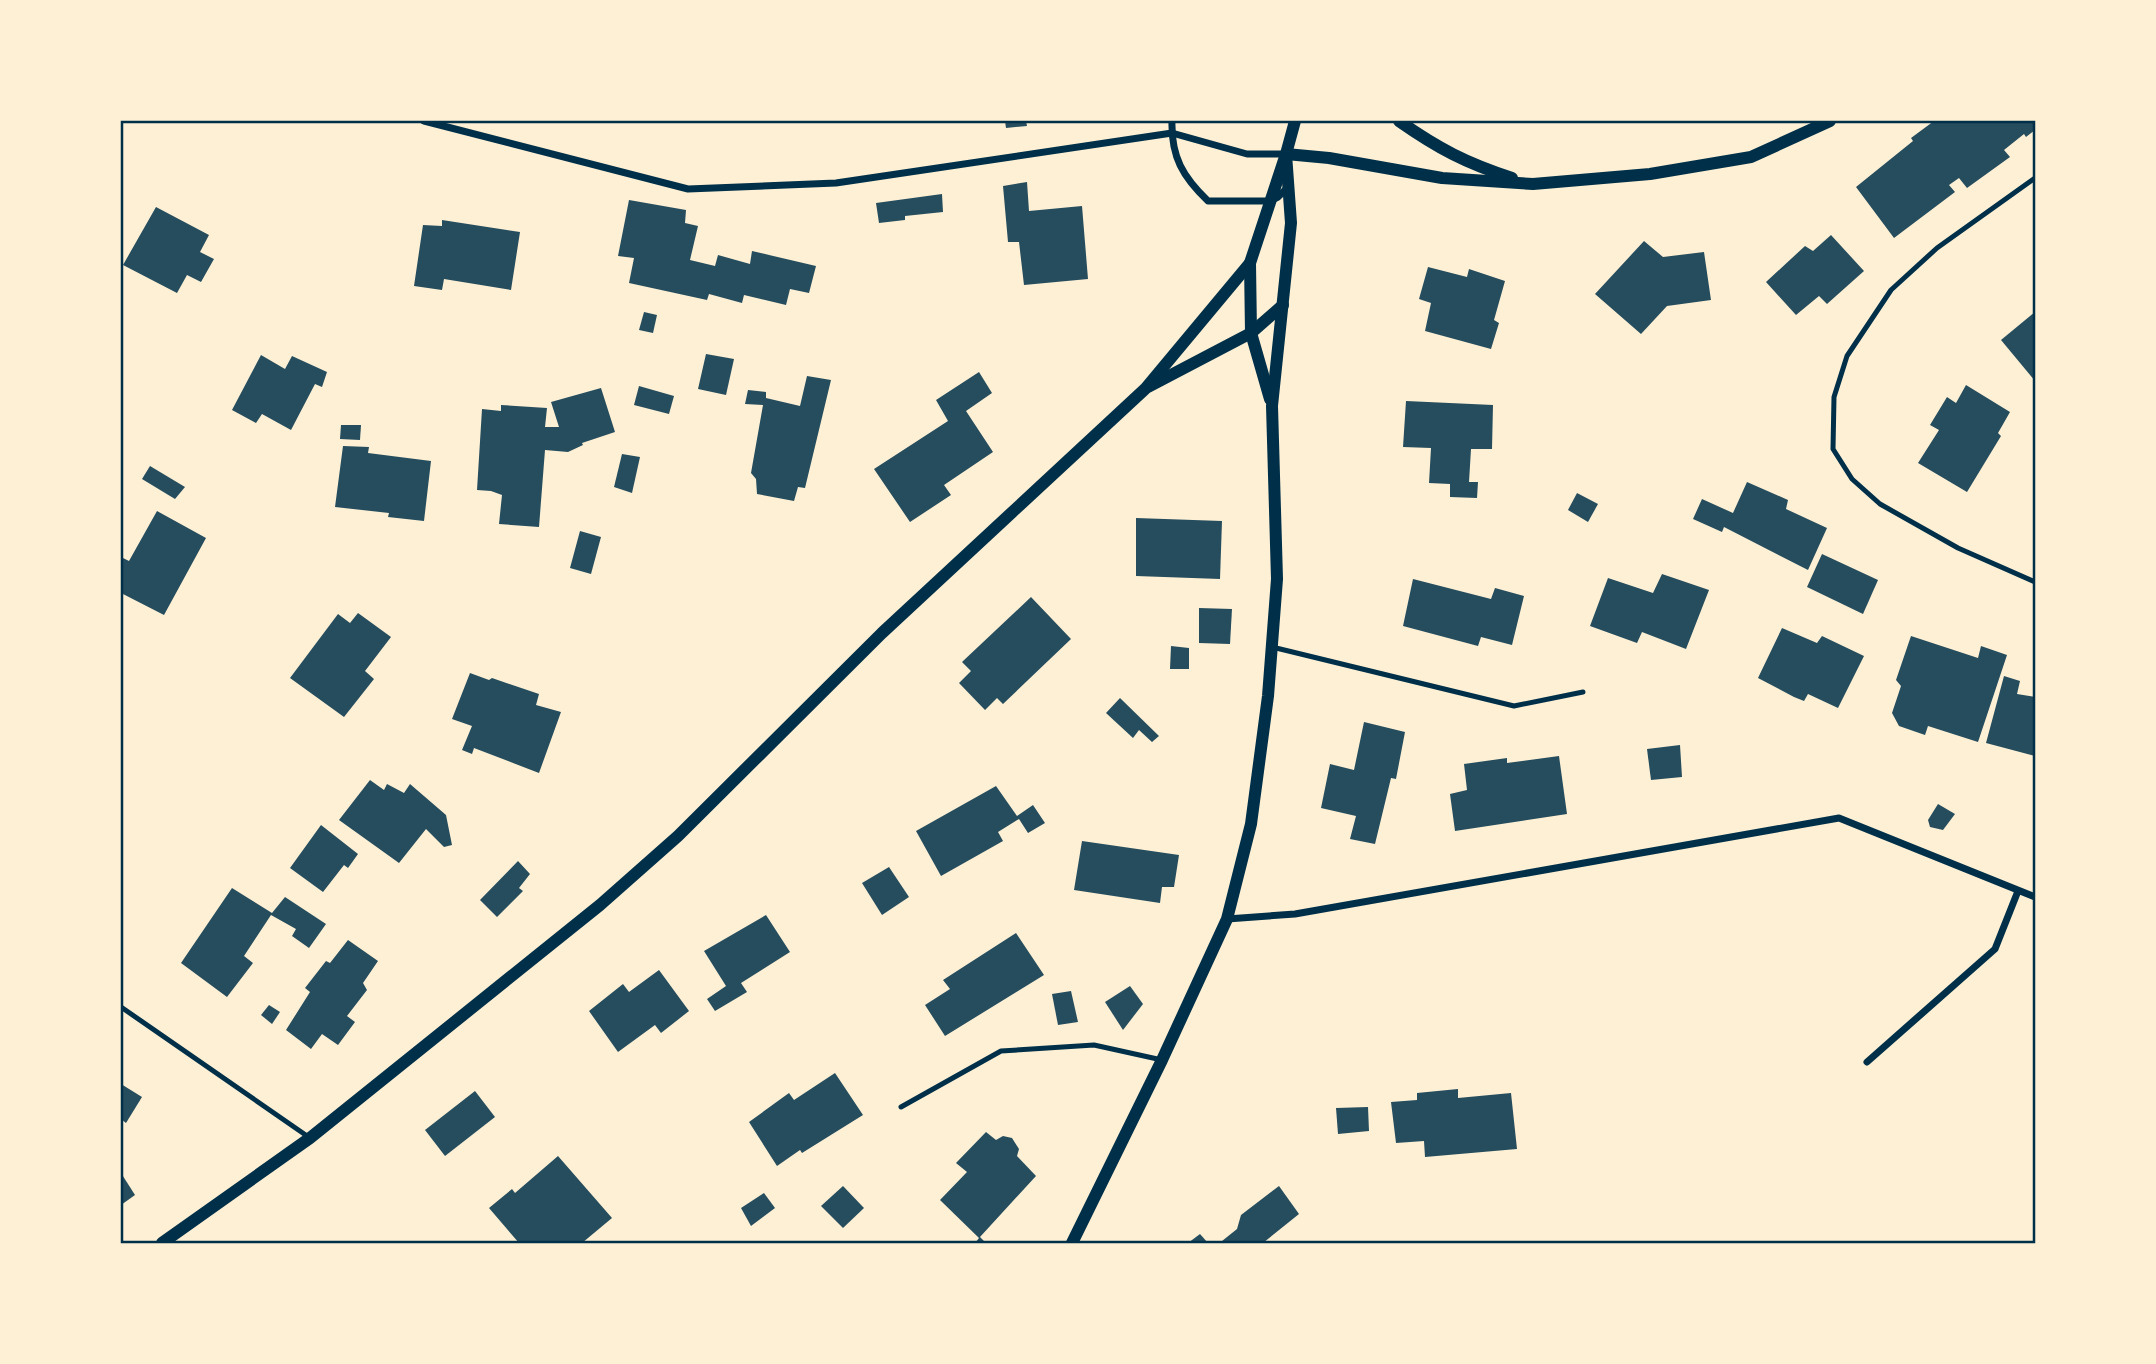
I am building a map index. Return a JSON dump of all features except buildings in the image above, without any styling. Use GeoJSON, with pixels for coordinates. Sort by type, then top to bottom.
{"type":"FeatureCollection","features":[{"type":"Feature","properties":{"kind":"street"},"geometry":{"type":"LineString","coordinates":[[424,121],[688,189],[836,183],[1172,133],[1247,154],[1329,158],[1442,178],[1533,184],[1650,174],[1751,157],[1830,121]]}},
{"type":"Feature","properties":{"kind":"street"},"geometry":{"type":"LineString","coordinates":[[1172,121],[1177,161],[1190,184],[1208,201],[1269,201],[1278,197],[1288,187]]}},
{"type":"Feature","properties":{"kind":"street"},"geometry":{"type":"LineString","coordinates":[[1272,406],[1251,333],[1250,263],[1295,121]]}},
{"type":"Feature","properties":{"kind":"street"},"geometry":{"type":"LineString","coordinates":[[1399,121],[1433,144],[1472,165],[1533,184]]}},
{"type":"Feature","properties":{"kind":"street"},"geometry":{"type":"LineString","coordinates":[[1072,1243],[1162,1060],[1227,919],[1251,824],[1268,696],[1277,579],[1272,406],[1291,223],[1286,154]]}},
{"type":"Feature","properties":{"kind":"street"},"geometry":{"type":"LineString","coordinates":[[162,1243],[310,1138],[600,905],[678,836],[882,633],[1145,389],[1250,263]]}},
{"type":"Feature","properties":{"kind":"street"},"geometry":{"type":"LineString","coordinates":[[1145,389],[1251,333],[1283,305]]}},
{"type":"Feature","properties":{"kind":"street"},"geometry":{"type":"LineString","coordinates":[[1227,919],[1295,914],[1839,818],[2035,897]]}},
{"type":"Feature","properties":{"kind":"street"},"geometry":{"type":"LineString","coordinates":[[1867,1062],[1995,949],[2018,891]]}},
{"type":"Feature","properties":{"kind":"lane"},"geometry":{"type":"LineString","coordinates":[[2035,178],[1937,248],[1891,290],[1847,356],[1834,397],[1833,449],[1852,479],[1880,504],[1958,548],[2035,582]]}},
{"type":"Feature","properties":{"kind":"lane"},"geometry":{"type":"LineString","coordinates":[[1272,647],[1514,706],[1583,691]]}},
{"type":"Feature","properties":{"kind":"lane"},"geometry":{"type":"LineString","coordinates":[[121,1007],[310,1138]]}},
{"type":"Feature","properties":{"kind":"lane"},"geometry":{"type":"LineString","coordinates":[[901,1107],[1001,1051],[1094,1045],[1162,1060]]}}]}
